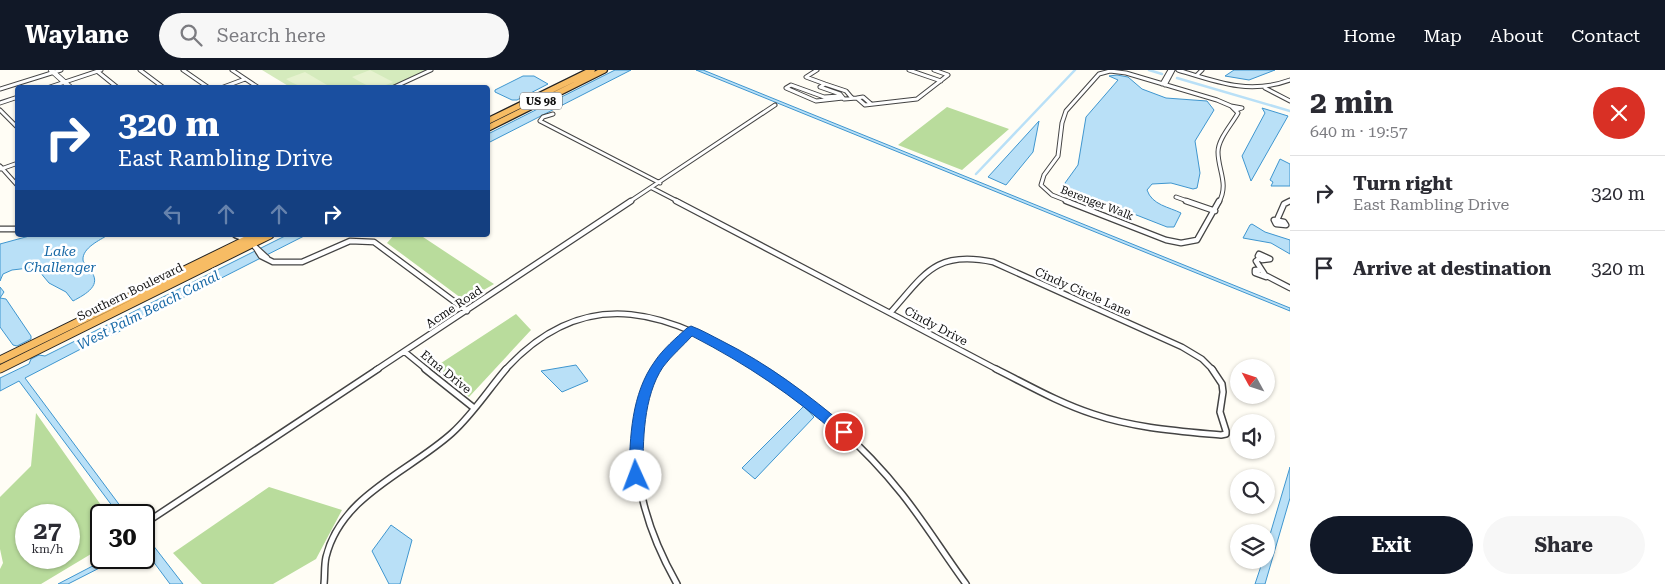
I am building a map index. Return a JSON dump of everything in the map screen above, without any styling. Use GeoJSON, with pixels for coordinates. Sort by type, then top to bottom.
{"type":"FeatureCollection","features":[{"type":"Feature","properties":{"kind":"highway","name":"US 98"},"geometry":{"type":"LineString","coordinates":[[490,124],[515,110],[515,108],[592,70]]}},
{"type":"Feature","properties":{"kind":"highway","name":"US 98"},"geometry":{"type":"LineString","coordinates":[[490,124],[526,109],[604,70]]}},
{"type":"Feature","properties":{"kind":"highway"},"geometry":{"type":"LineString","coordinates":[[526,109],[524,107],[548,92]]}},
{"type":"Feature","properties":{"kind":"highway","name":"Southern Boulevard"},"geometry":{"type":"LineString","coordinates":[[0,360],[116,303],[265,237]]}},
{"type":"Feature","properties":{"kind":"highway","name":"Southern Boulevard"},"geometry":{"type":"LineString","coordinates":[[0,367],[64,337],[251,242]]}},
{"type":"Feature","properties":{"kind":"highway"},"geometry":{"type":"LineString","coordinates":[[64,337],[67,332],[94,318],[116,303]]}},
{"type":"Feature","properties":{"kind":"highway"},"geometry":{"type":"LineString","coordinates":[[0,367],[43,343],[53,334]]}},
{"type":"Feature","properties":{"kind":"street"},"geometry":{"type":"LineString","coordinates":[[0,89],[52,71],[61,70]]}},
{"type":"Feature","properties":{"kind":"street"},"geometry":{"type":"LineString","coordinates":[[140,70],[160,85]]}},
{"type":"Feature","properties":{"kind":"street"},"geometry":{"type":"LineString","coordinates":[[183,70],[205,85]]}},
{"type":"Feature","properties":{"kind":"street"},"geometry":{"type":"LineString","coordinates":[[232,70],[254,85]]}},
{"type":"Feature","properties":{"kind":"street"},"geometry":{"type":"LineString","coordinates":[[398,85],[431,70]]}},
{"type":"Feature","properties":{"kind":"street"},"geometry":{"type":"LineString","coordinates":[[817,70],[806,77],[846,91],[852,98]]}},
{"type":"Feature","properties":{"kind":"street"},"geometry":{"type":"LineString","coordinates":[[909,70],[917,71],[941,81]]}},
{"type":"Feature","properties":{"kind":"street"},"geometry":{"type":"LineString","coordinates":[[825,99],[793,85],[786,88],[816,101],[842,97],[863,98],[871,104],[917,99],[948,75],[934,70]]}},
{"type":"Feature","properties":{"kind":"street"},"geometry":{"type":"LineString","coordinates":[[1164,84],[1171,70]]}},
{"type":"Feature","properties":{"kind":"street"},"geometry":{"type":"LineString","coordinates":[[1178,70],[1242,88],[1265,88],[1290,80]]}},
{"type":"Feature","properties":{"kind":"street"},"geometry":{"type":"LineString","coordinates":[[1197,75],[1202,70]]}},
{"type":"Feature","properties":{"kind":"street"},"geometry":{"type":"LineString","coordinates":[[52,71],[68,85]]}},
{"type":"Feature","properties":{"kind":"street"},"geometry":{"type":"LineString","coordinates":[[56,85],[99,71],[115,85]]}},
{"type":"Feature","properties":{"kind":"street","name":"Berenger Walk"},"geometry":{"type":"LineString","coordinates":[[1106,71],[1119,72],[1164,84],[1231,106],[1236,110],[1238,116],[1219,146],[1218,152],[1224,184],[1223,194],[1197,240],[1188,243],[1174,242],[1058,198],[1047,192],[1041,185],[1041,179],[1057,157],[1064,114],[1099,74],[1106,71]]}},
{"type":"Feature","properties":{"kind":"street"},"geometry":{"type":"LineString","coordinates":[[229,85],[245,79]]}},
{"type":"Feature","properties":{"kind":"street"},"geometry":{"type":"LineString","coordinates":[[825,84],[820,87],[842,97]]}},
{"type":"Feature","properties":{"kind":"street"},"geometry":{"type":"LineString","coordinates":[[1265,88],[1290,101]]}},
{"type":"Feature","properties":{"kind":"street"},"geometry":{"type":"LineString","coordinates":[[0,103],[15,98]]}},
{"type":"Feature","properties":{"kind":"street","name":"Acme Road"},"geometry":{"type":"LineString","coordinates":[[155,517],[406,352],[775,105]]}},
{"type":"Feature","properties":{"kind":"street"},"geometry":{"type":"LineString","coordinates":[[0,110],[15,125]]}},
{"type":"Feature","properties":{"kind":"street"},"geometry":{"type":"LineString","coordinates":[[553,114],[543,117],[540,121],[660,183]]}},
{"type":"Feature","properties":{"kind":"street"},"geometry":{"type":"LineString","coordinates":[[15,163],[1,168],[15,181]]}},
{"type":"Feature","properties":{"kind":"street","name":"Cindy Drive"},"geometry":{"type":"LineString","coordinates":[[652,188],[1052,398],[1086,413],[1122,424],[1152,429],[1226,434]]}},
{"type":"Feature","properties":{"kind":"street"},"geometry":{"type":"LineString","coordinates":[[1176,197],[1215,211]]}},
{"type":"Feature","properties":{"kind":"street"},"geometry":{"type":"LineString","coordinates":[[1277,220],[1284,204],[1290,201]]}},
{"type":"Feature","properties":{"kind":"street"},"geometry":{"type":"LineString","coordinates":[[0,229],[15,229]]}},
{"type":"Feature","properties":{"kind":"street"},"geometry":{"type":"LineString","coordinates":[[367,237],[467,311]]}},
{"type":"Feature","properties":{"kind":"street"},"geometry":{"type":"LineString","coordinates":[[251,242],[258,253],[273,262],[302,262],[350,240],[374,242]]}},
{"type":"Feature","properties":{"kind":"street","name":"Cindy Circle Lane"},"geometry":{"type":"LineString","coordinates":[[890,313],[933,268],[942,262],[957,258],[970,258],[998,264],[1182,347],[1202,359],[1214,371],[1222,387],[1220,410],[1227,431],[1226,434]]}},
{"type":"Feature","properties":{"kind":"street"},"geometry":{"type":"LineString","coordinates":[[1260,258],[1256,261],[1260,270],[1268,277],[1290,288]]}},
{"type":"Feature","properties":{"kind":"street"},"geometry":{"type":"LineString","coordinates":[[324,584],[324,563],[328,548],[336,530],[350,511],[372,491],[447,438],[526,348],[549,332],[569,323],[590,317],[619,314],[658,319],[691,330],[767,372],[806,400],[844,432],[877,465],[910,503],[966,584]]}},
{"type":"Feature","properties":{"kind":"street"},"geometry":{"type":"LineString","coordinates":[[677,584],[659,553],[646,522],[638,490],[635,447],[641,411],[652,374],[691,330]]}},
{"type":"Feature","properties":{"kind":"street","name":"Etna Drive"},"geometry":{"type":"LineString","coordinates":[[406,352],[474,408]]}},
{"type":"Feature","properties":{"kind":"green space"},"geometry":{"type":"Polygon","coordinates":[[[262,70],[427,70],[394,85],[287,85],[262,70]]]}},
{"type":"Feature","properties":{"kind":"green space"},"geometry":{"type":"Polygon","coordinates":[[[370,70],[393,82],[384,85],[368,85],[352,77],[370,70]]]}},
{"type":"Feature","properties":{"kind":"green space"},"geometry":{"type":"Polygon","coordinates":[[[305,72],[327,85],[299,85],[286,79],[305,72]]]}},
{"type":"Feature","properties":{"kind":"green space"},"geometry":{"type":"Polygon","coordinates":[[[947,107],[1009,129],[962,170],[898,145],[947,107]]]}},
{"type":"Feature","properties":{"kind":"green space"},"geometry":{"type":"Polygon","coordinates":[[[392,237],[423,237],[494,284],[465,301],[387,243],[392,237]]]}},
{"type":"Feature","properties":{"kind":"green space"},"geometry":{"type":"Polygon","coordinates":[[[516,314],[531,330],[469,397],[435,367],[516,314]]]}},
{"type":"Feature","properties":{"kind":"green space"},"geometry":{"type":"Polygon","coordinates":[[[36,413],[100,504],[90,504],[90,555],[80,561],[80,504],[15,504],[15,569],[66,569],[41,584],[0,584],[0,569],[3,563],[0,549],[0,497],[31,466],[36,413]]]}},
{"type":"Feature","properties":{"kind":"green space"},"geometry":{"type":"Polygon","coordinates":[[[269,487],[342,510],[316,559],[273,584],[202,584],[173,553],[269,487]]]}},
{"type":"Feature","properties":{"kind":"water"},"geometry":{"type":"Polygon","coordinates":[[[615,70],[631,70],[490,142],[490,133],[615,70]]]}},
{"type":"Feature","properties":{"kind":"water"},"geometry":{"type":"Polygon","coordinates":[[[696,70],[703,70],[1290,308],[1290,311],[696,70]]]}},
{"type":"Feature","properties":{"kind":"water"},"geometry":{"type":"Polygon","coordinates":[[[1234,70],[1275,70],[1249,80],[1225,76],[1234,70]]]}},
{"type":"Feature","properties":{"kind":"water"},"geometry":{"type":"Polygon","coordinates":[[[523,76],[534,76],[548,84],[517,100],[512,100],[495,92],[495,90],[523,76]]]}},
{"type":"Feature","properties":{"kind":"water"},"geometry":{"type":"Polygon","coordinates":[[[1109,76],[1128,77],[1142,89],[1166,98],[1207,101],[1214,110],[1195,141],[1200,173],[1197,188],[1193,189],[1171,183],[1152,184],[1147,190],[1149,195],[1161,205],[1181,213],[1174,227],[1167,227],[1065,187],[1065,183],[1078,165],[1086,117],[1118,80],[1109,76]]]}},
{"type":"Feature","properties":{"kind":"water"},"geometry":{"type":"Polygon","coordinates":[[[1262,108],[1288,116],[1251,181],[1242,156],[1265,113],[1262,108]]]}},
{"type":"Feature","properties":{"kind":"water"},"geometry":{"type":"Polygon","coordinates":[[[1039,121],[1033,152],[1006,185],[988,177],[1039,121]]]}},
{"type":"Feature","properties":{"kind":"water"},"geometry":{"type":"Polygon","coordinates":[[[1280,159],[1290,164],[1290,186],[1271,186],[1273,182],[1270,180],[1280,159]]]}},
{"type":"Feature","properties":{"kind":"water"},"geometry":{"type":"Polygon","coordinates":[[[1252,224],[1265,232],[1290,240],[1290,254],[1271,243],[1243,238],[1252,224]]]}},
{"type":"Feature","properties":{"kind":"water","name":"Lake Challenger"},"geometry":{"type":"Polygon","coordinates":[[[26,237],[105,237],[88,248],[83,256],[84,262],[94,275],[94,285],[88,292],[73,301],[66,292],[49,283],[39,271],[29,268],[12,270],[3,274],[0,281],[0,244],[26,237]]]}},
{"type":"Feature","properties":{"kind":"water","name":"West Palm Beach Canal"},"geometry":{"type":"Polygon","coordinates":[[[283,237],[302,237],[127,326],[116,334],[102,338],[25,378],[119,504],[111,504],[19,381],[0,391],[0,378],[29,364],[31,359],[39,355],[45,356],[283,237]]]}},
{"type":"Feature","properties":{"kind":"water"},"geometry":{"type":"Polygon","coordinates":[[[0,287],[4,292],[0,298],[0,287]]]}},
{"type":"Feature","properties":{"kind":"water"},"geometry":{"type":"Polygon","coordinates":[[[0,298],[6,299],[31,336],[31,339],[17,346],[13,345],[0,327],[0,298]]]}},
{"type":"Feature","properties":{"kind":"water"},"geometry":{"type":"Polygon","coordinates":[[[576,365],[588,381],[562,392],[541,371],[576,365]]]}},
{"type":"Feature","properties":{"kind":"water"},"geometry":{"type":"Polygon","coordinates":[[[804,406],[814,417],[755,479],[742,468],[804,406]]]}},
{"type":"Feature","properties":{"kind":"water"},"geometry":{"type":"Polygon","coordinates":[[[1290,467],[1290,498],[1275,550],[1275,524],[1273,524],[1290,467]]]}},
{"type":"Feature","properties":{"kind":"water"},"geometry":{"type":"Polygon","coordinates":[[[391,525],[412,540],[400,584],[389,584],[372,551],[391,525]]]}},
{"type":"Feature","properties":{"kind":"water"},"geometry":{"type":"Polygon","coordinates":[[[155,548],[183,584],[170,584],[155,564],[155,548]]]}},
{"type":"Feature","properties":{"kind":"water"},"geometry":{"type":"Polygon","coordinates":[[[90,567],[90,569],[97,569],[68,584],[58,584],[90,567]]]}},
{"type":"Feature","properties":{"kind":"water"},"geometry":{"type":"Polygon","coordinates":[[[1260,569],[1269,569],[1265,584],[1255,584],[1260,569]]]}},
{"type":"Feature","properties":{"kind":"waterway"},"geometry":{"type":"LineString","coordinates":[[976,174],[1075,70]]}},
{"type":"Feature","properties":{"kind":"waterway"},"geometry":{"type":"LineString","coordinates":[[1149,70],[1162,74]]}},
{"type":"Feature","properties":{"kind":"waterway"},"geometry":{"type":"LineString","coordinates":[[1177,78],[1290,111]]}},
{"type":"Feature","properties":{"kind":"route"},"geometry":{"type":"LineString","coordinates":[[636,476],[636,434],[652,374],[691,330],[767,372],[810,403],[844,432]]}}]}
